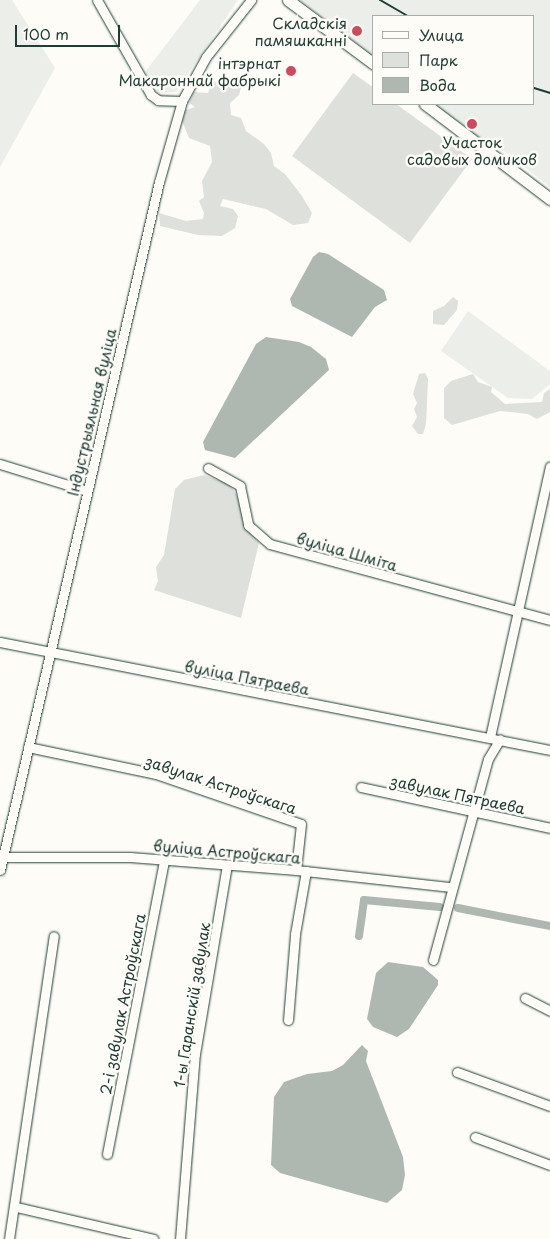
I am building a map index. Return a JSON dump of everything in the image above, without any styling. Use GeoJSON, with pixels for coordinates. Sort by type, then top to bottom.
{"type":"FeatureCollection","features":[{"type":"Feature","properties":{"kind":"main road"},"geometry":{"type":"LineString","coordinates":[[288,0],[372,63]]}},
{"type":"Feature","properties":{"kind":"main road"},"geometry":{"type":"LineString","coordinates":[[426,105],[550,199]]}},
{"type":"Feature","properties":{"kind":"street"},"geometry":{"type":"LineString","coordinates":[[97,0],[151,95],[158,100],[182,101]]}},
{"type":"Feature","properties":{"kind":"street","name":"Індустрыяльная вуліца"},"geometry":{"type":"LineString","coordinates":[[0,870],[159,182],[182,101],[206,57],[251,0]]}},
{"type":"Feature","properties":{"kind":"street"},"geometry":{"type":"LineString","coordinates":[[0,464],[87,491]]}},
{"type":"Feature","properties":{"kind":"street"},"geometry":{"type":"LineString","coordinates":[[490,737],[520,611],[550,467]]}},
{"type":"Feature","properties":{"kind":"street","name":"вуліца Шміта"},"geometry":{"type":"LineString","coordinates":[[208,468],[240,486],[248,525],[270,544],[550,620]]}},
{"type":"Feature","properties":{"kind":"street","name":"вуліца Пятраева"},"geometry":{"type":"LineString","coordinates":[[0,642],[50,654],[550,750]]}},
{"type":"Feature","properties":{"kind":"street"},"geometry":{"type":"LineString","coordinates":[[433,960],[451,887],[488,758],[500,739]]}},
{"type":"Feature","properties":{"kind":"street","name":"завулак Астроўскага"},"geometry":{"type":"LineString","coordinates":[[28,747],[156,774],[301,824],[301,870]]}},
{"type":"Feature","properties":{"kind":"street","name":"завулак Пятраева"},"geometry":{"type":"LineString","coordinates":[[361,787],[550,828]]}},
{"type":"Feature","properties":{"kind":"street","name":"вуліца Астроўскага"},"geometry":{"type":"LineString","coordinates":[[2,857],[95,856],[164,860],[301,870],[451,887]]}},
{"type":"Feature","properties":{"kind":"street","name":"2-і завулак Астроўскага"},"geometry":{"type":"LineString","coordinates":[[107,1154],[164,860]]}},
{"type":"Feature","properties":{"kind":"street","name":"1-ы Гаранскій завулак"},"geometry":{"type":"LineString","coordinates":[[180,1239],[195,1054],[227,865]]}},
{"type":"Feature","properties":{"kind":"street"},"geometry":{"type":"LineString","coordinates":[[288,1020],[301,870]]}},
{"type":"Feature","properties":{"kind":"street"},"geometry":{"type":"LineString","coordinates":[[9,1239],[16,1207],[54,936]]}},
{"type":"Feature","properties":{"kind":"street"},"geometry":{"type":"LineString","coordinates":[[526,998],[550,1011]]}},
{"type":"Feature","properties":{"kind":"street"},"geometry":{"type":"LineString","coordinates":[[457,1072],[550,1106]]}},
{"type":"Feature","properties":{"kind":"street"},"geometry":{"type":"LineString","coordinates":[[475,1138],[550,1164]]}},
{"type":"Feature","properties":{"kind":"street"},"geometry":{"type":"LineString","coordinates":[[16,1207],[153,1239]]}},
{"type":"Feature","properties":{"kind":"shaded area"},"geometry":{"type":"Polygon","coordinates":[[[0,0],[12,0],[55,68],[0,167],[0,0]]]}},
{"type":"Feature","properties":{"kind":"shaded area"},"geometry":{"type":"Polygon","coordinates":[[[200,0],[238,0],[176,92],[159,93],[145,72],[200,0]]]}},
{"type":"Feature","properties":{"kind":"shaded area"},"geometry":{"type":"Polygon","coordinates":[[[299,0],[550,0],[550,187],[494,143],[491,147],[434,105],[535,105],[535,15],[372,15],[372,55],[299,0]]]}},
{"type":"Feature","properties":{"kind":"shaded area"},"geometry":{"type":"Polygon","coordinates":[[[468,311],[550,371],[550,384],[532,399],[508,398],[441,351],[468,311]]]}},
{"type":"Feature","properties":{"kind":"green space"},"geometry":{"type":"Polygon","coordinates":[[[353,73],[372,87],[372,105],[397,105],[472,159],[410,243],[292,156],[353,73]]]}},
{"type":"Feature","properties":{"kind":"green space"},"geometry":{"type":"Polygon","coordinates":[[[232,78],[241,88],[239,95],[230,103],[231,115],[241,118],[246,131],[264,144],[271,153],[274,166],[285,174],[302,196],[312,213],[308,223],[293,225],[266,209],[223,199],[220,206],[233,209],[238,216],[235,228],[222,236],[198,235],[160,226],[159,213],[186,221],[203,219],[204,213],[199,201],[204,197],[202,181],[212,162],[210,146],[189,138],[181,118],[183,111],[195,107],[189,103],[194,92],[208,93],[212,81],[224,85],[232,78]]]}},
{"type":"Feature","properties":{"kind":"green space"},"geometry":{"type":"Polygon","coordinates":[[[453,297],[458,301],[457,310],[444,325],[433,324],[433,311],[444,306],[453,297]]]}},
{"type":"Feature","properties":{"kind":"green space"},"geometry":{"type":"Polygon","coordinates":[[[425,373],[428,379],[426,424],[423,434],[418,434],[412,426],[417,417],[414,409],[417,403],[413,394],[419,374],[425,373]]]}},
{"type":"Feature","properties":{"kind":"green space"},"geometry":{"type":"Polygon","coordinates":[[[473,374],[478,382],[492,387],[491,392],[505,404],[542,402],[544,393],[550,389],[550,412],[537,419],[528,414],[500,411],[452,425],[444,418],[444,388],[451,381],[473,374]]]}},
{"type":"Feature","properties":{"kind":"green space"},"geometry":{"type":"Polygon","coordinates":[[[204,475],[229,484],[241,501],[247,529],[259,543],[241,618],[154,590],[158,581],[156,567],[164,555],[175,489],[184,480],[204,475]]]}},
{"type":"Feature","properties":{"kind":"water"},"geometry":{"type":"Polygon","coordinates":[[[319,252],[328,254],[384,290],[387,300],[375,307],[352,337],[292,306],[290,299],[313,257],[319,252]]]}},
{"type":"Feature","properties":{"kind":"water"},"geometry":{"type":"Polygon","coordinates":[[[266,337],[299,342],[311,347],[326,359],[329,370],[235,458],[205,450],[203,442],[256,344],[266,337]]]}},
{"type":"Feature","properties":{"kind":"water"},"geometry":{"type":"Polygon","coordinates":[[[388,962],[423,967],[438,980],[438,985],[409,1029],[397,1037],[373,1027],[367,1019],[376,973],[388,962]]]}},
{"type":"Feature","properties":{"kind":"water"},"geometry":{"type":"Polygon","coordinates":[[[362,1045],[368,1051],[366,1061],[403,1157],[405,1175],[402,1190],[387,1203],[280,1173],[271,1165],[274,1097],[284,1082],[307,1074],[332,1071],[343,1065],[362,1045]]]}},
{"type":"Feature","properties":{"kind":"waterway"},"geometry":{"type":"LineString","coordinates":[[359,936],[364,900],[440,907]]}},
{"type":"Feature","properties":{"kind":"waterway"},"geometry":{"type":"LineString","coordinates":[[458,908],[550,926]]}},
{"type":"Feature","properties":{"kind":"railway"},"geometry":{"type":"LineString","coordinates":[[380,0],[406,15]]}},
{"type":"Feature","properties":{"kind":"railway"},"geometry":{"type":"LineString","coordinates":[[535,88],[550,93]]}},
{"type":"Feature","properties":{"kind":"place","name":"Складскія памяшканні"},"geometry":{"type":"Point","coordinates":[357,31]}},
{"type":"Feature","properties":{"kind":"place","name":"інтэрнат Макароннай фабрыкі"},"geometry":{"type":"Point","coordinates":[291,71]}},
{"type":"Feature","properties":{"kind":"place","name":"Участок садовых домиков"},"geometry":{"type":"Point","coordinates":[472,124]}}]}
